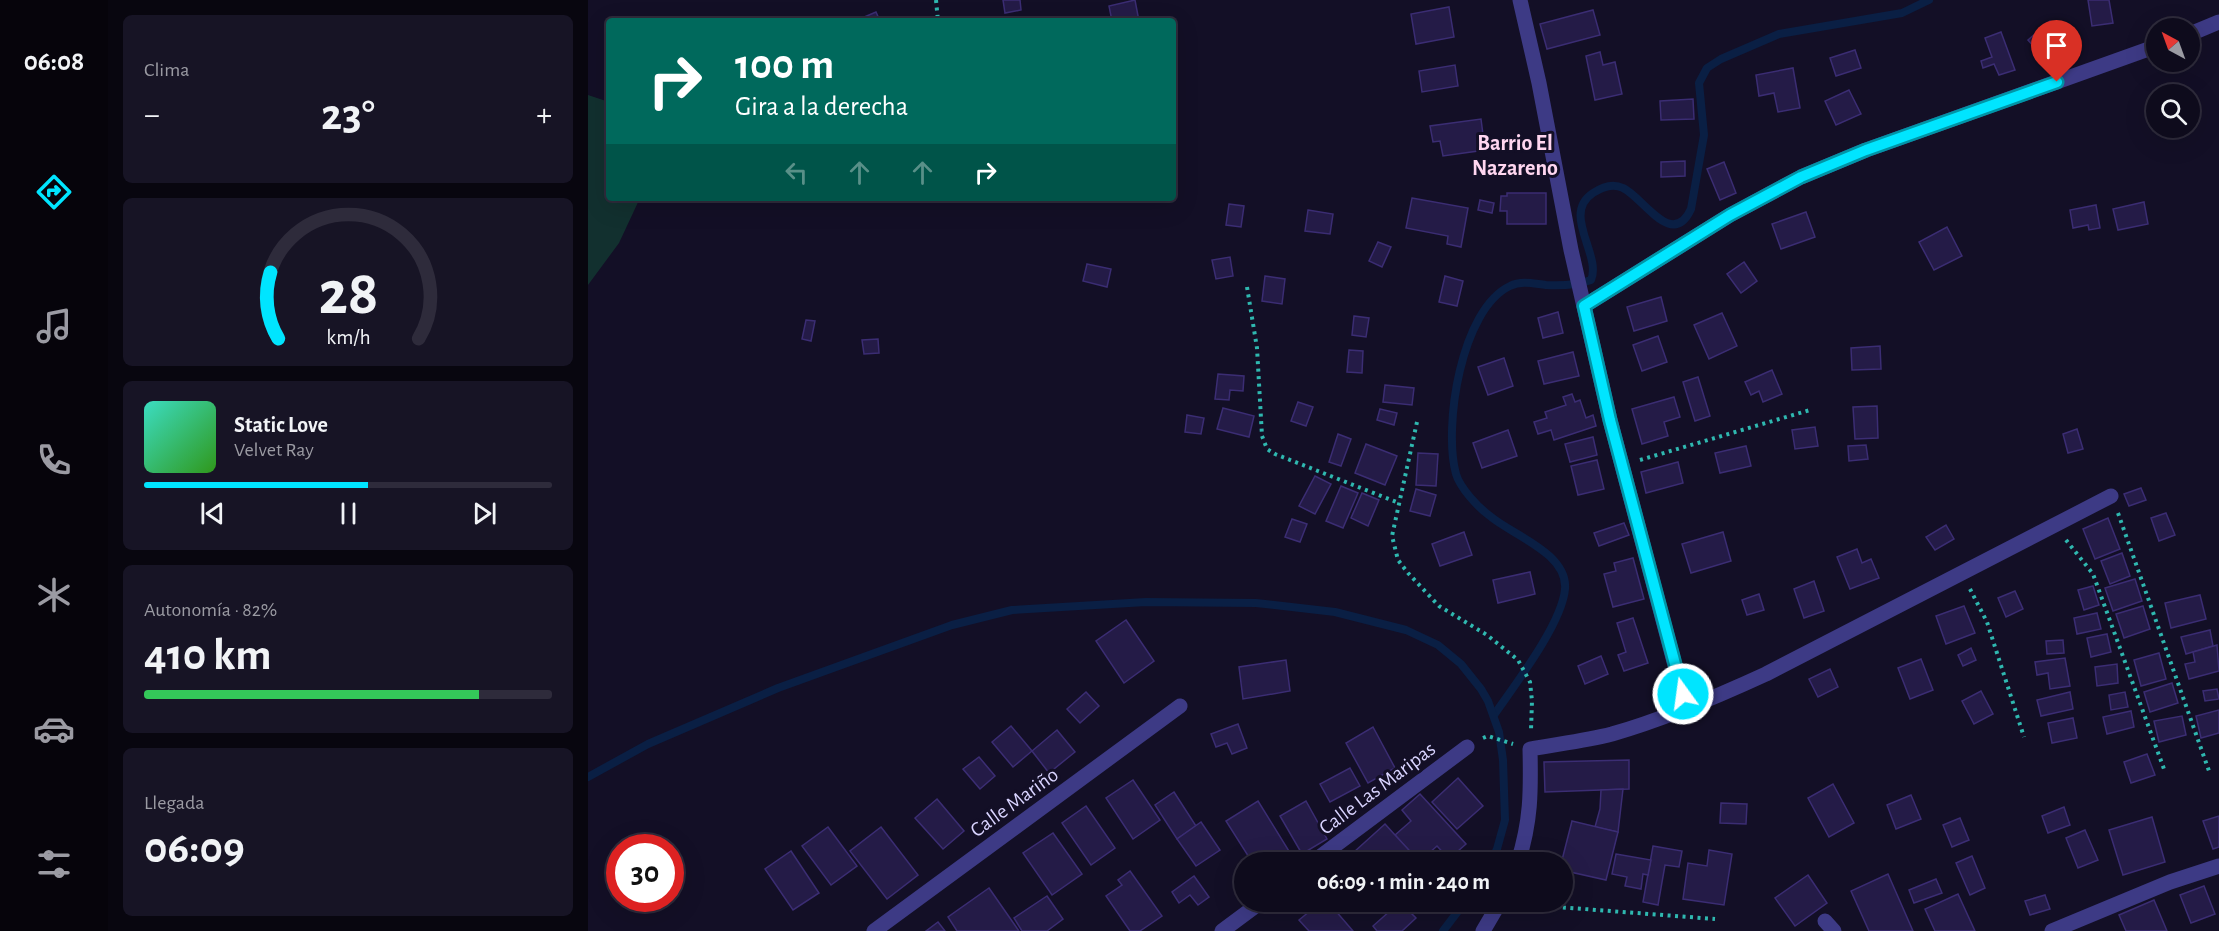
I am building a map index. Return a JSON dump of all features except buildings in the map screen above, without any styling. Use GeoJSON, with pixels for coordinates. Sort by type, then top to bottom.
{"type":"FeatureCollection","features":[{"type":"Feature","properties":{"kind":"street"},"geometry":{"type":"LineString","coordinates":[[1520,0],[1539,82],[1584,306],[1622,466],[1686,707]]}},
{"type":"Feature","properties":{"kind":"street"},"geometry":{"type":"LineString","coordinates":[[2200,30],[2219,22]]}},
{"type":"Feature","properties":{"kind":"street"},"geometry":{"type":"LineString","coordinates":[[1584,306],[1730,215],[1801,177],[1866,150],[2146,50]]}},
{"type":"Feature","properties":{"kind":"street"},"geometry":{"type":"LineString","coordinates":[[1521,852],[1530,812],[1530,749],[1610,735],[1722,694],[1766,674],[2111,496]]}},
{"type":"Feature","properties":{"kind":"street","name":"Calle Mariño"},"geometry":{"type":"LineString","coordinates":[[874,931],[1180,706]]}},
{"type":"Feature","properties":{"kind":"street","name":"Calle Las Maripas"},"geometry":{"type":"LineString","coordinates":[[1326,852],[1467,747]]}},
{"type":"Feature","properties":{"kind":"street"},"geometry":{"type":"LineString","coordinates":[[2052,931],[2170,882],[2219,866]]}},
{"type":"Feature","properties":{"kind":"street"},"geometry":{"type":"LineString","coordinates":[[1222,931],[1248,912]]}},
{"type":"Feature","properties":{"kind":"street"},"geometry":{"type":"LineString","coordinates":[[1483,931],[1494,912]]}},
{"type":"Feature","properties":{"kind":"path"},"geometry":{"type":"LineString","coordinates":[[936,0],[939,18]]}},
{"type":"Feature","properties":{"kind":"path"},"geometry":{"type":"LineString","coordinates":[[1247,287],[1257,348],[1262,436],[1267,448],[1275,454],[1399,503]]}},
{"type":"Feature","properties":{"kind":"path"},"geometry":{"type":"LineString","coordinates":[[1622,466],[1810,410]]}},
{"type":"Feature","properties":{"kind":"path"},"geometry":{"type":"LineString","coordinates":[[1417,422],[1392,536],[1398,560],[1432,600],[1453,616],[1501,645],[1522,665],[1532,691],[1530,749],[1488,736],[1467,747]]}},
{"type":"Feature","properties":{"kind":"path"},"geometry":{"type":"LineString","coordinates":[[2111,496],[2209,771]]}},
{"type":"Feature","properties":{"kind":"path"},"geometry":{"type":"LineString","coordinates":[[2056,524],[2069,546],[2093,574],[2164,769]]}},
{"type":"Feature","properties":{"kind":"path"},"geometry":{"type":"LineString","coordinates":[[1960,573],[1976,598],[1987,622],[2024,737]]}},
{"type":"Feature","properties":{"kind":"path"},"geometry":{"type":"LineString","coordinates":[[1573,908],[1714,919]]}},
{"type":"Feature","properties":{"kind":"green space"},"geometry":{"type":"Polygon","coordinates":[[[588,95],[606,101],[606,201],[639,201],[619,243],[588,285],[588,95]]]}},
{"type":"Feature","properties":{"kind":"waterway"},"geometry":{"type":"LineString","coordinates":[[1494,715],[1546,637],[1562,603],[1565,589],[1564,576],[1558,565],[1537,546],[1482,510],[1466,492],[1456,474],[1452,428],[1454,400],[1468,343],[1479,318],[1493,299],[1515,284],[1564,285],[1591,280],[1593,270],[1581,223],[1581,212],[1584,202],[1600,189],[1608,186],[1623,188],[1666,223],[1675,224],[1683,220],[1691,209],[1704,135],[1699,83],[1707,68],[1721,59],[1779,34],[1902,13],[1929,0]]}},
{"type":"Feature","properties":{"kind":"waterway"},"geometry":{"type":"LineString","coordinates":[[588,777],[648,744],[778,688],[952,625],[1012,610],[1146,602],[1256,603],[1335,612],[1406,630],[1438,645],[1461,664],[1488,701],[1499,732],[1503,760],[1505,820],[1496,852]]}},
{"type":"Feature","properties":{"kind":"waterway"},"geometry":{"type":"LineString","coordinates":[[1443,931],[1457,912]]}},
{"type":"Feature","properties":{"kind":"district","name":"Barrio El Nazareno"},"geometry":{"type":"Point","coordinates":[1515,154]}},
{"type":"Feature","properties":{"kind":"route"},"geometry":{"type":"LineString","coordinates":[[1683,694],[1610,420],[1584,306],[1730,215],[1801,177],[1866,150],[2057,82]]}}]}
